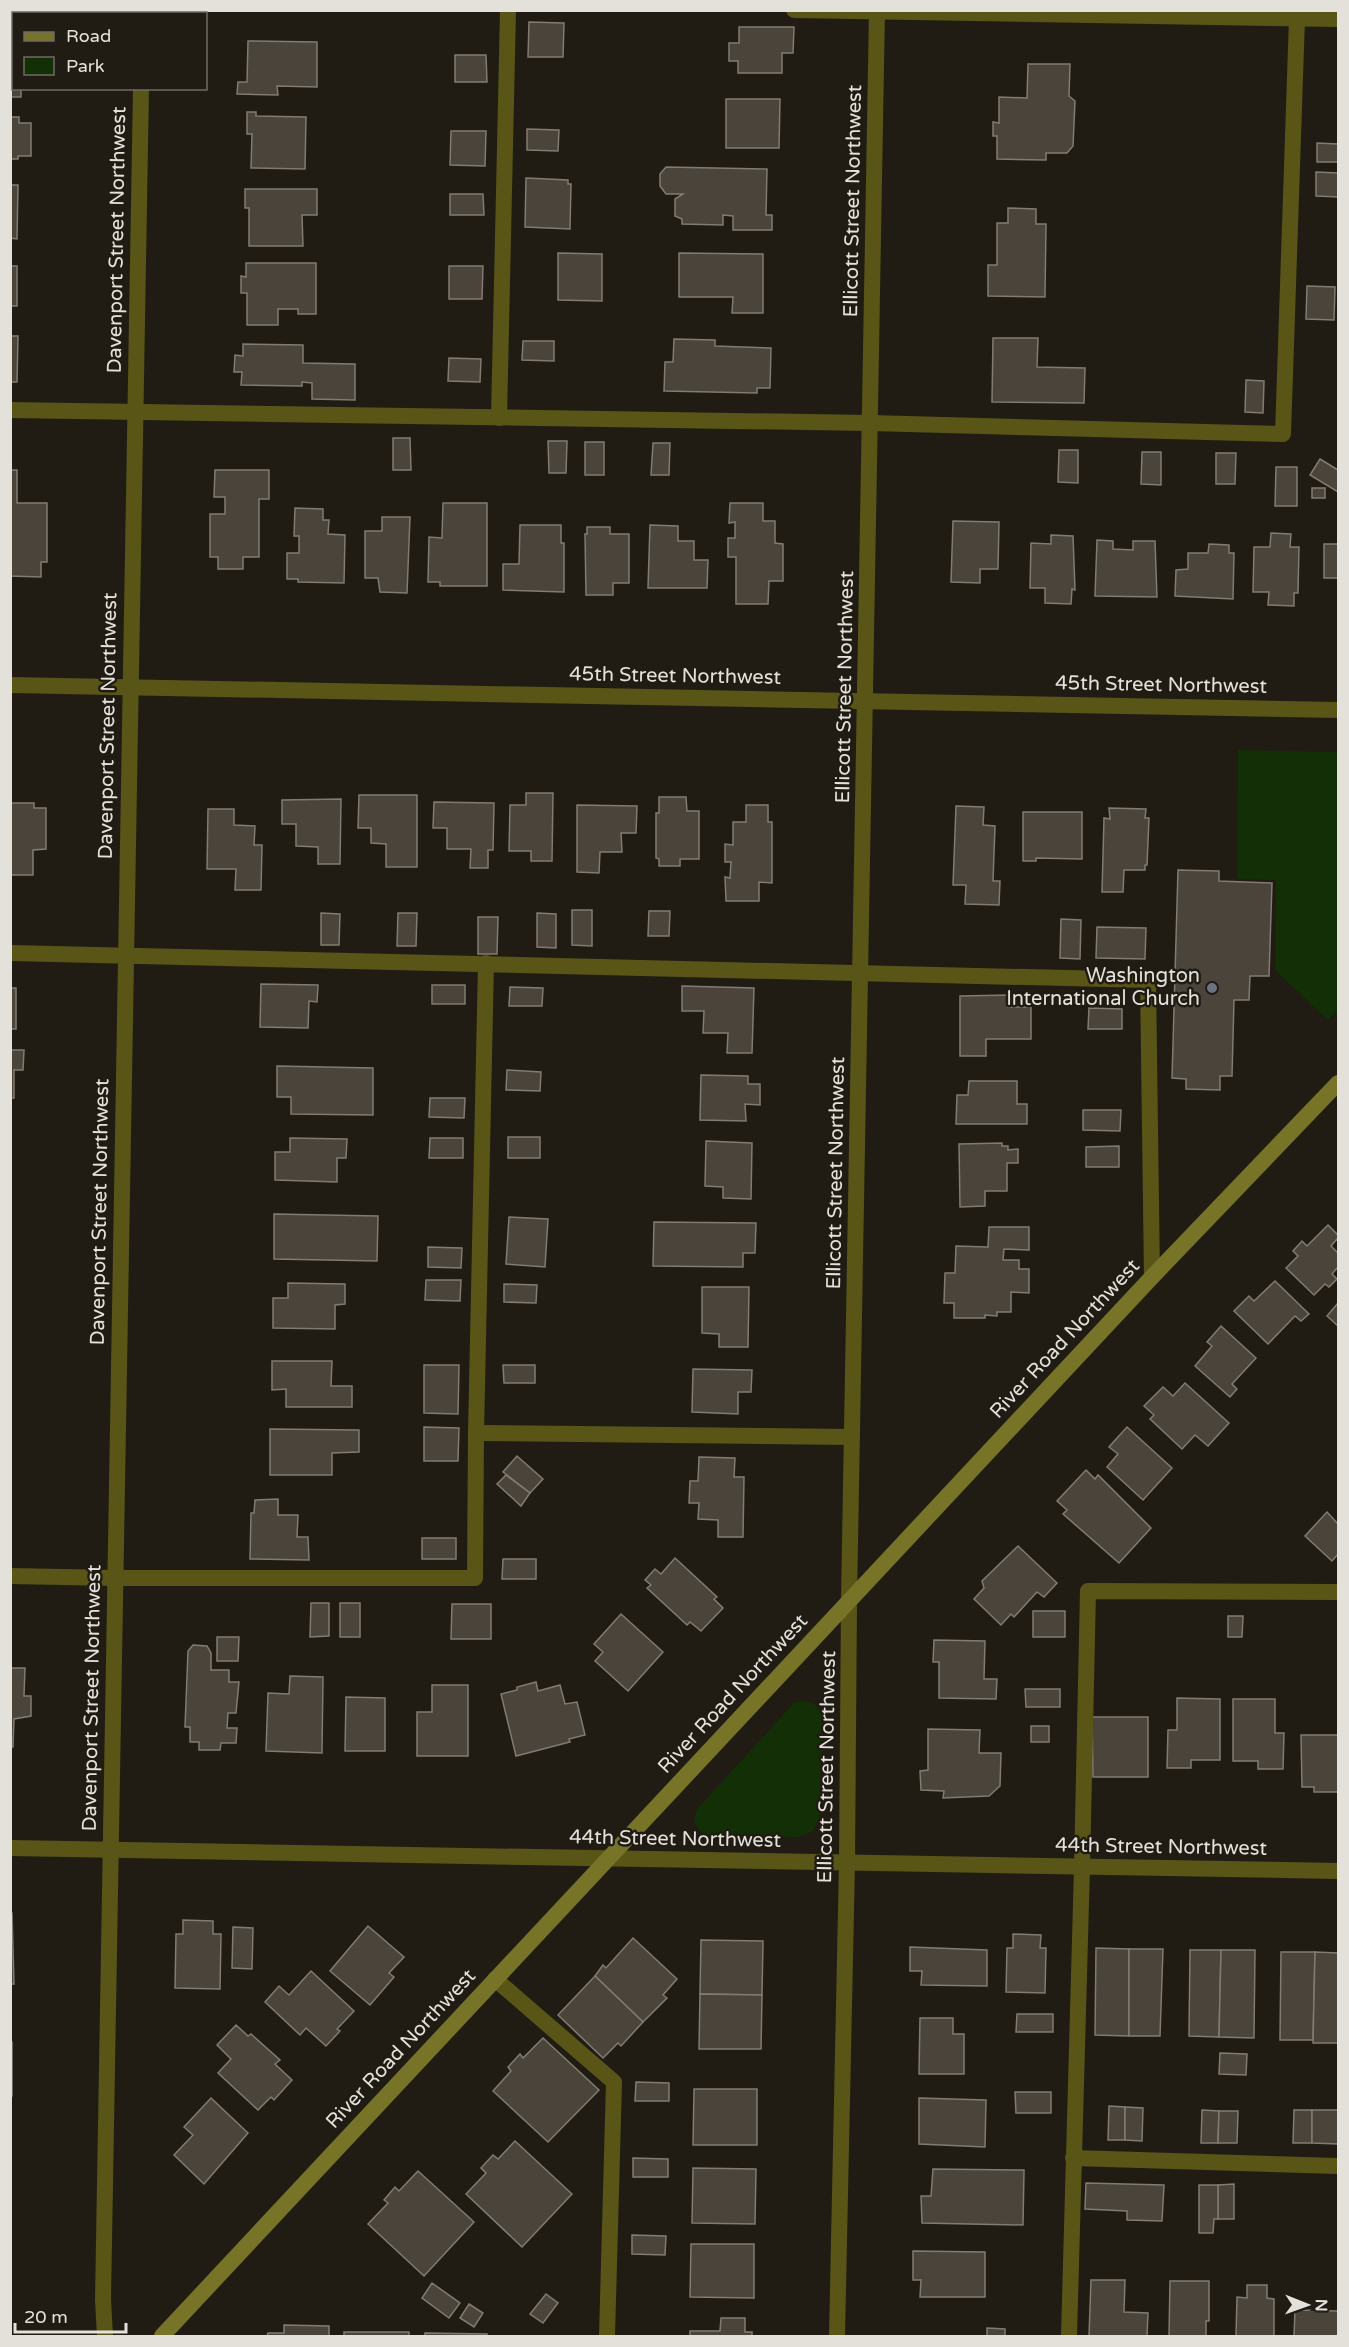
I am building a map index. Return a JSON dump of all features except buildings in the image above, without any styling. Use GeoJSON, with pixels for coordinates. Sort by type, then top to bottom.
{"type":"FeatureCollection","features":[{"type":"Feature","properties":{"kind":"main road","name":"River Road Northwest"},"geometry":{"type":"LineString","coordinates":[[162,2337],[1152,1277],[1337,1088]]}},
{"type":"Feature","properties":{"kind":"street"},"geometry":{"type":"LineString","coordinates":[[499,417],[507,10]]}},
{"type":"Feature","properties":{"kind":"street"},"geometry":{"type":"LineString","coordinates":[[794,10],[1338,19]]}},
{"type":"Feature","properties":{"kind":"street","name":"Ellicott Street Northwest"},"geometry":{"type":"LineString","coordinates":[[837,2337],[847,1863],[849,1600],[877,11]]}},
{"type":"Feature","properties":{"kind":"street"},"geometry":{"type":"LineString","coordinates":[[10,410],[870,423],[1283,434],[1297,18]]}},
{"type":"Feature","properties":{"kind":"street","name":"Davenport Street Northwest"},"geometry":{"type":"LineString","coordinates":[[105,2337],[103,2300],[110,1849],[141,90]]}},
{"type":"Feature","properties":{"kind":"street","name":"45th Street Northwest"},"geometry":{"type":"LineString","coordinates":[[10,685],[1338,710]]}},
{"type":"Feature","properties":{"kind":"street"},"geometry":{"type":"LineString","coordinates":[[10,953],[1148,980],[1152,1277]]}},
{"type":"Feature","properties":{"kind":"street"},"geometry":{"type":"LineString","coordinates":[[10,1576],[475,1578],[486,963]]}},
{"type":"Feature","properties":{"kind":"street"},"geometry":{"type":"LineString","coordinates":[[476,1433],[852,1437]]}},
{"type":"Feature","properties":{"kind":"street"},"geometry":{"type":"LineString","coordinates":[[1069,2337],[1088,1591],[1338,1592]]}},
{"type":"Feature","properties":{"kind":"street","name":"44th Street Northwest"},"geometry":{"type":"LineString","coordinates":[[10,1848],[1338,1871]]}},
{"type":"Feature","properties":{"kind":"street"},"geometry":{"type":"LineString","coordinates":[[495,1979],[614,2082],[607,2337]]}},
{"type":"Feature","properties":{"kind":"street"},"geometry":{"type":"LineString","coordinates":[[1073,2158],[1338,2166]]}},
{"type":"Feature","properties":{"kind":"green space"},"geometry":{"type":"Polygon","coordinates":[[[1238,750],[1338,752],[1338,1009],[1328,1020],[1275,970],[1276,880],[1237,879],[1238,750]]]}},
{"type":"Feature","properties":{"kind":"green space"},"geometry":{"type":"Polygon","coordinates":[[[800,1701],[814,1704],[822,1716],[819,1818],[813,1831],[798,1837],[708,1836],[704,1834],[697,1828],[695,1821],[698,1808],[794,1703],[800,1701]]]}},
{"type":"Feature","properties":{"kind":"place","name":"Washington International Church"},"geometry":{"type":"Point","coordinates":[1212,988]}}]}
